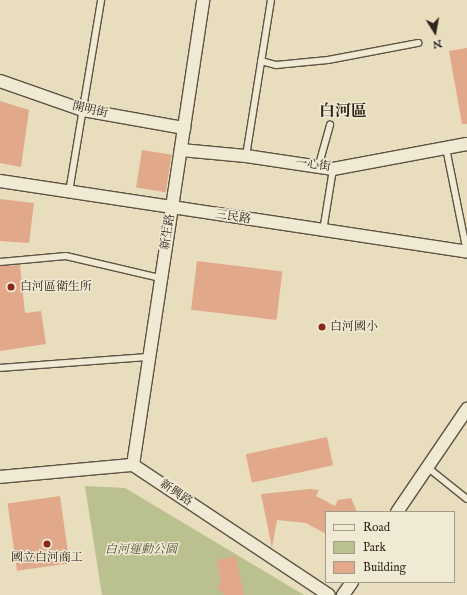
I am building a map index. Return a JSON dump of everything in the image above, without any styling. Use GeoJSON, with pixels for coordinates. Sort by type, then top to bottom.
{"type":"FeatureCollection","features":[{"type":"Feature","properties":{"kind":"street","name":"新生路"},"geometry":{"type":"LineString","coordinates":[[133,465],[148,357],[203,0]]}},
{"type":"Feature","properties":{"kind":"street","name":"開明街"},"geometry":{"type":"LineString","coordinates":[[0,81],[82,110],[184,128]]}},
{"type":"Feature","properties":{"kind":"street","name":"一心街"},"geometry":{"type":"LineString","coordinates":[[181,150],[246,156],[318,168],[334,169],[467,144]]}},
{"type":"Feature","properties":{"kind":"street","name":"三民路"},"geometry":{"type":"LineString","coordinates":[[0,181],[467,252]]}},
{"type":"Feature","properties":{"kind":"street"},"geometry":{"type":"LineString","coordinates":[[398,511],[467,410]]}},
{"type":"Feature","properties":{"kind":"street"},"geometry":{"type":"LineString","coordinates":[[0,477],[133,465]]}},
{"type":"Feature","properties":{"kind":"street","name":"新興路"},"geometry":{"type":"LineString","coordinates":[[133,465],[329,595]]}},
{"type":"Feature","properties":{"kind":"street"},"geometry":{"type":"LineString","coordinates":[[343,595],[351,583]]}},
{"type":"Feature","properties":{"kind":"lane"},"geometry":{"type":"LineString","coordinates":[[69,192],[101,0]]}},
{"type":"Feature","properties":{"kind":"lane"},"geometry":{"type":"LineString","coordinates":[[246,156],[271,0]]}},
{"type":"Feature","properties":{"kind":"lane"},"geometry":{"type":"LineString","coordinates":[[261,61],[276,65],[328,60],[418,43]]}},
{"type":"Feature","properties":{"kind":"lane"},"geometry":{"type":"LineString","coordinates":[[318,168],[330,125]]}},
{"type":"Feature","properties":{"kind":"lane"},"geometry":{"type":"LineString","coordinates":[[446,148],[467,252]]}},
{"type":"Feature","properties":{"kind":"lane"},"geometry":{"type":"LineString","coordinates":[[323,231],[334,169]]}},
{"type":"Feature","properties":{"kind":"lane"},"geometry":{"type":"LineString","coordinates":[[0,262],[66,256],[160,278]]}},
{"type":"Feature","properties":{"kind":"lane"},"geometry":{"type":"LineString","coordinates":[[0,368],[148,357]]}},
{"type":"Feature","properties":{"kind":"lane"},"geometry":{"type":"LineString","coordinates":[[427,467],[467,499]]}},
{"type":"Feature","properties":{"kind":"green space","name":"白河運動公園"},"geometry":{"type":"Polygon","coordinates":[[[85,486],[125,488],[304,595],[102,595],[85,486]]]}},
{"type":"Feature","properties":{"kind":"building"},"geometry":{"type":"Polygon","coordinates":[[[467,48],[467,124],[462,124],[449,51],[467,48]]]}},
{"type":"Feature","properties":{"kind":"building"},"geometry":{"type":"Polygon","coordinates":[[[0,101],[29,110],[21,167],[0,163],[0,101]]]}},
{"type":"Feature","properties":{"kind":"building"},"geometry":{"type":"Polygon","coordinates":[[[142,150],[172,155],[166,192],[136,188],[142,150]]]}},
{"type":"Feature","properties":{"kind":"building"},"geometry":{"type":"Polygon","coordinates":[[[0,199],[34,203],[29,243],[0,241],[0,199]]]}},
{"type":"Feature","properties":{"kind":"building"},"geometry":{"type":"Polygon","coordinates":[[[197,261],[282,271],[276,320],[191,310],[197,261]]]}},
{"type":"Feature","properties":{"kind":"building"},"geometry":{"type":"Polygon","coordinates":[[[20,265],[25,313],[41,311],[46,344],[0,351],[0,266],[20,265]]]}},
{"type":"Feature","properties":{"kind":"building"},"geometry":{"type":"Polygon","coordinates":[[[327,437],[333,465],[252,483],[246,454],[327,437]]]}},
{"type":"Feature","properties":{"kind":"building"},"geometry":{"type":"Polygon","coordinates":[[[310,489],[319,490],[316,496],[335,506],[338,500],[351,498],[357,511],[325,511],[325,533],[306,523],[277,520],[272,548],[261,494],[310,489]]]}},
{"type":"Feature","properties":{"kind":"building"},"geometry":{"type":"Polygon","coordinates":[[[60,496],[69,563],[17,571],[8,503],[60,496]]]}},
{"type":"Feature","properties":{"kind":"building"},"geometry":{"type":"Polygon","coordinates":[[[236,556],[244,595],[224,595],[217,587],[221,583],[217,560],[236,556]]]}},
{"type":"Feature","properties":{"kind":"place","name":"白河區衛生所"},"geometry":{"type":"Point","coordinates":[11,287]}},
{"type":"Feature","properties":{"kind":"place","name":"白河國小"},"geometry":{"type":"Point","coordinates":[322,327]}},
{"type":"Feature","properties":{"kind":"place","name":"國立白河商工"},"geometry":{"type":"Point","coordinates":[47,544]}},
{"type":"Feature","properties":{"kind":"district","name":"白河區"},"geometry":{"type":"Point","coordinates":[343,112]}}]}
